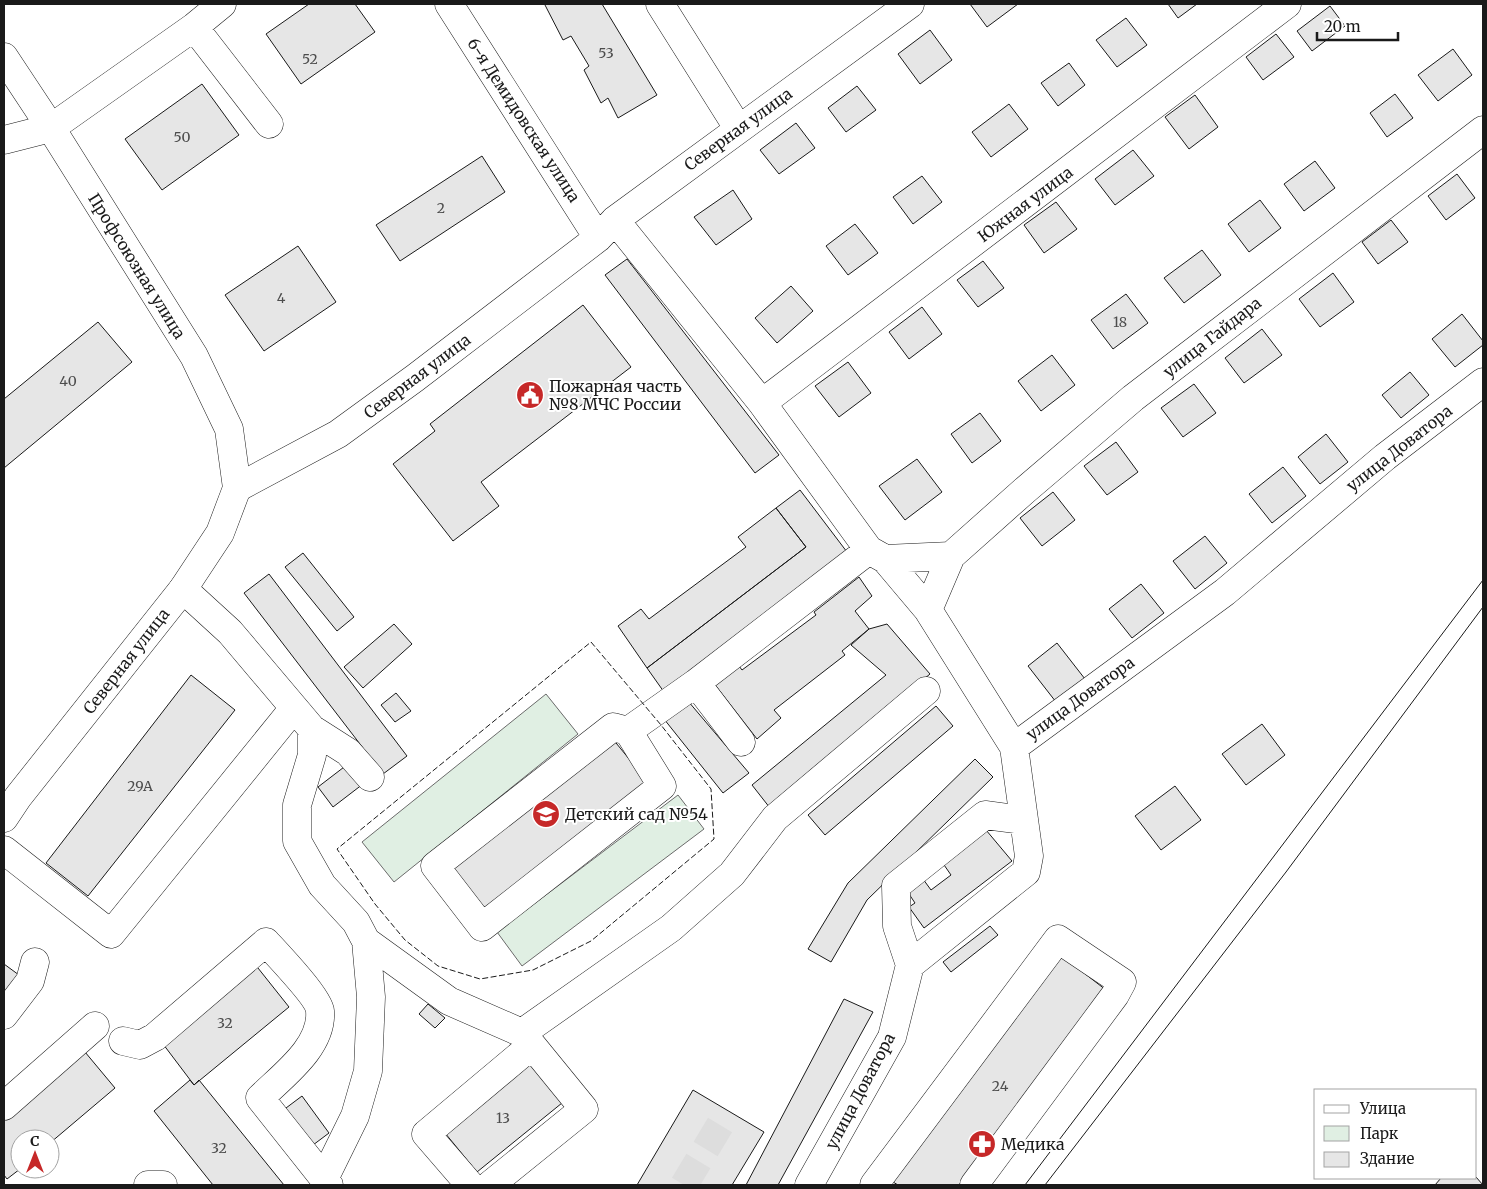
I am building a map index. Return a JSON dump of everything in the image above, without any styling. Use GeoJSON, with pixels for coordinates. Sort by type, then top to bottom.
{"type":"FeatureCollection","features":[{"type":"Feature","properties":{"kind":"street"},"geometry":{"type":"LineString","coordinates":[[4,140],[51,128],[194,27],[222,4]]}},
{"type":"Feature","properties":{"kind":"street","name":"6-я Демидовская улица"},"geometry":{"type":"LineString","coordinates":[[449,4],[606,229],[762,403],[877,555],[928,610],[1014,747]]}},
{"type":"Feature","properties":{"kind":"street"},"geometry":{"type":"LineString","coordinates":[[660,4],[738,128]]}},
{"type":"Feature","properties":{"kind":"street","name":"Северная улица"},"geometry":{"type":"LineString","coordinates":[[4,818],[18,797],[183,589],[220,533],[237,488],[338,434],[415,378],[738,128],[909,4]]}},
{"type":"Feature","properties":{"kind":"street","name":"Южная улица"},"geometry":{"type":"LineString","coordinates":[[762,403],[1287,4]]}},
{"type":"Feature","properties":{"kind":"street"},"geometry":{"type":"LineString","coordinates":[[194,27],[269,124]]}},
{"type":"Feature","properties":{"kind":"street","name":"Профсоюзная улица"},"geometry":{"type":"LineString","coordinates":[[4,57],[51,128],[194,356],[229,429],[237,488]]}},
{"type":"Feature","properties":{"kind":"street","name":"улица Гайдара"},"geometry":{"type":"LineString","coordinates":[[951,556],[1133,398],[1483,130]]}},
{"type":"Feature","properties":{"kind":"street","name":"улица Доватора"},"geometry":{"type":"LineString","coordinates":[[809,1185],[892,1036],[910,965],[1026,872],[1029,856],[1014,747],[1225,592],[1385,457],[1483,382]]}},
{"type":"Feature","properties":{"kind":"street"},"geometry":{"type":"LineString","coordinates":[[628,731],[877,555],[951,556],[928,610]]}},
{"type":"Feature","properties":{"kind":"street"},"geometry":{"type":"LineString","coordinates":[[183,589],[230,632],[312,730],[348,752],[370,777]]}},
{"type":"Feature","properties":{"kind":"street"},"geometry":{"type":"LineString","coordinates":[[696,683],[741,742]]}},
{"type":"Feature","properties":{"kind":"street"},"geometry":{"type":"LineString","coordinates":[[470,1185],[426,1134],[527,1040],[671,928],[732,874],[775,818],[926,691]]}},
{"type":"Feature","properties":{"kind":"street"},"geometry":{"type":"LineString","coordinates":[[4,850],[111,934],[294,708]]}},
{"type":"Feature","properties":{"kind":"street"},"geometry":{"type":"LineString","coordinates":[[613,727],[628,731],[662,786],[482,926],[435,866],[613,727]]}},
{"type":"Feature","properties":{"kind":"street"},"geometry":{"type":"LineString","coordinates":[[123,1041],[140,1045],[155,1036],[266,942],[311,994],[320,1010],[316,1035],[302,1056],[260,1098],[326,1182],[356,1116],[368,1071],[371,997],[366,941],[356,922],[322,885],[297,841],[297,805],[312,755],[312,730]]}},
{"type":"Feature","properties":{"kind":"street"},"geometry":{"type":"LineString","coordinates":[[910,965],[897,926],[896,886],[984,815],[1023,820]]}},
{"type":"Feature","properties":{"kind":"street"},"geometry":{"type":"LineString","coordinates":[[874,1185],[1058,939],[1122,982],[1115,995],[974,1185]]}},
{"type":"Feature","properties":{"kind":"street"},"geometry":{"type":"LineString","coordinates":[[366,941],[449,1001],[527,1040],[584,1109],[490,1185]]}},
{"type":"Feature","properties":{"kind":"street"},"geometry":{"type":"LineString","coordinates":[[4,1015],[30,981],[35,962]]}},
{"type":"Feature","properties":{"kind":"street"},"geometry":{"type":"LineString","coordinates":[[4,1106],[96,1026]]}},
{"type":"Feature","properties":{"kind":"street"},"geometry":{"type":"LineString","coordinates":[[148,1185],[163,1185]]}},
{"type":"Feature","properties":{"kind":"green space"},"geometry":{"type":"Polygon","coordinates":[[[546,694],[578,734],[394,882],[362,842],[546,694]]]}},
{"type":"Feature","properties":{"kind":"green space"},"geometry":{"type":"Polygon","coordinates":[[[678,795],[704,829],[522,966],[497,932],[678,795]]]}},
{"type":"Feature","properties":{"kind":"building"},"geometry":{"type":"Polygon","coordinates":[[[309,4],[355,4],[375,32],[301,84],[266,34],[309,4]]]}},
{"type":"Feature","properties":{"kind":"building"},"geometry":{"type":"Polygon","coordinates":[[[546,4],[602,4],[657,95],[618,118],[608,98],[601,103],[584,70],[589,66],[571,36],[563,40],[546,4]]]}},
{"type":"Feature","properties":{"kind":"building"},"geometry":{"type":"Polygon","coordinates":[[[970,4],[1018,4],[987,27],[970,4]]]}},
{"type":"Feature","properties":{"kind":"building"},"geometry":{"type":"Polygon","coordinates":[[[1168,4],[1197,4],[1178,18],[1168,4]]]}},
{"type":"Feature","properties":{"kind":"building"},"geometry":{"type":"Polygon","coordinates":[[[1330,6],[1345,26],[1312,51],[1297,31],[1330,6]]]}},
{"type":"Feature","properties":{"kind":"building"},"geometry":{"type":"Polygon","coordinates":[[[1126,18],[1147,45],[1117,67],[1096,40],[1126,18]]]}},
{"type":"Feature","properties":{"kind":"building"},"geometry":{"type":"Polygon","coordinates":[[[930,30],[952,60],[920,84],[898,54],[930,30]]]}},
{"type":"Feature","properties":{"kind":"building"},"geometry":{"type":"Polygon","coordinates":[[[1276,34],[1294,57],[1263,80],[1246,57],[1276,34]]]}},
{"type":"Feature","properties":{"kind":"building"},"geometry":{"type":"Polygon","coordinates":[[[1453,49],[1472,75],[1438,101],[1418,75],[1453,49]]]}},
{"type":"Feature","properties":{"kind":"building"},"geometry":{"type":"Polygon","coordinates":[[[1069,63],[1085,85],[1058,106],[1041,83],[1069,63]]]}},
{"type":"Feature","properties":{"kind":"building"},"geometry":{"type":"Polygon","coordinates":[[[202,84],[239,135],[162,190],[125,139],[202,84]]]}},
{"type":"Feature","properties":{"kind":"building"},"geometry":{"type":"Polygon","coordinates":[[[857,86],[876,110],[846,132],[828,108],[857,86]]]}},
{"type":"Feature","properties":{"kind":"building"},"geometry":{"type":"Polygon","coordinates":[[[1395,94],[1413,118],[1387,137],[1370,113],[1395,94]]]}},
{"type":"Feature","properties":{"kind":"building"},"geometry":{"type":"Polygon","coordinates":[[[1195,95],[1218,127],[1189,149],[1165,117],[1195,95]]]}},
{"type":"Feature","properties":{"kind":"building"},"geometry":{"type":"Polygon","coordinates":[[[1009,104],[1028,129],[991,157],[972,132],[1009,104]]]}},
{"type":"Feature","properties":{"kind":"building"},"geometry":{"type":"Polygon","coordinates":[[[796,123],[815,148],[779,174],[760,150],[796,123]]]}},
{"type":"Feature","properties":{"kind":"building"},"geometry":{"type":"Polygon","coordinates":[[[1133,150],[1154,176],[1115,205],[1095,179],[1133,150]]]}},
{"type":"Feature","properties":{"kind":"building"},"geometry":{"type":"Polygon","coordinates":[[[482,156],[505,192],[400,261],[376,225],[482,156]]]}},
{"type":"Feature","properties":{"kind":"building"},"geometry":{"type":"Polygon","coordinates":[[[1315,161],[1335,188],[1304,211],[1284,184],[1315,161]]]}},
{"type":"Feature","properties":{"kind":"building"},"geometry":{"type":"Polygon","coordinates":[[[1457,174],[1475,198],[1446,220],[1428,196],[1457,174]]]}},
{"type":"Feature","properties":{"kind":"building"},"geometry":{"type":"Polygon","coordinates":[[[922,176],[942,202],[913,224],[893,197],[922,176]]]}},
{"type":"Feature","properties":{"kind":"building"},"geometry":{"type":"Polygon","coordinates":[[[733,190],[752,219],[716,245],[694,217],[733,190]]]}},
{"type":"Feature","properties":{"kind":"building"},"geometry":{"type":"Polygon","coordinates":[[[1260,200],[1281,228],[1249,252],[1228,224],[1260,200]]]}},
{"type":"Feature","properties":{"kind":"building"},"geometry":{"type":"Polygon","coordinates":[[[1056,202],[1077,229],[1044,253],[1024,225],[1056,202]]]}},
{"type":"Feature","properties":{"kind":"building"},"geometry":{"type":"Polygon","coordinates":[[[1391,220],[1408,242],[1378,264],[1362,242],[1391,220]]]}},
{"type":"Feature","properties":{"kind":"building"},"geometry":{"type":"Polygon","coordinates":[[[855,224],[878,253],[848,275],[826,246],[855,224]]]}},
{"type":"Feature","properties":{"kind":"building"},"geometry":{"type":"Polygon","coordinates":[[[298,246],[336,302],[264,351],[225,295],[298,246]]]}},
{"type":"Feature","properties":{"kind":"building"},"geometry":{"type":"Polygon","coordinates":[[[1202,250],[1221,275],[1184,303],[1164,278],[1202,250]]]}},
{"type":"Feature","properties":{"kind":"building"},"geometry":{"type":"Polygon","coordinates":[[[627,259],[779,455],[755,473],[605,275],[627,259]]]}},
{"type":"Feature","properties":{"kind":"building"},"geometry":{"type":"Polygon","coordinates":[[[983,261],[1004,288],[978,307],[957,280],[983,261]]]}},
{"type":"Feature","properties":{"kind":"building"},"geometry":{"type":"Polygon","coordinates":[[[1333,273],[1354,302],[1320,327],[1299,299],[1333,273]]]}},
{"type":"Feature","properties":{"kind":"building"},"geometry":{"type":"Polygon","coordinates":[[[791,286],[813,311],[777,343],[755,318],[791,286]]]}},
{"type":"Feature","properties":{"kind":"building"},"geometry":{"type":"Polygon","coordinates":[[[1126,294],[1148,323],[1113,349],[1091,320],[1126,294]]]}},
{"type":"Feature","properties":{"kind":"building","name":"Пожарная часть №8 МЧС России"},"geometry":{"type":"Polygon","coordinates":[[[583,305],[631,367],[481,482],[499,506],[453,541],[393,464],[435,431],[430,424],[583,305]]]}},
{"type":"Feature","properties":{"kind":"building"},"geometry":{"type":"Polygon","coordinates":[[[922,307],[942,334],[909,359],[889,332],[922,307]]]}},
{"type":"Feature","properties":{"kind":"building"},"geometry":{"type":"Polygon","coordinates":[[[1462,314],[1483,341],[1483,345],[1455,367],[1432,339],[1462,314]]]}},
{"type":"Feature","properties":{"kind":"building"},"geometry":{"type":"Polygon","coordinates":[[[98,322],[132,362],[4,468],[4,399],[98,322]]]}},
{"type":"Feature","properties":{"kind":"building"},"geometry":{"type":"Polygon","coordinates":[[[1262,329],[1282,355],[1244,383],[1225,358],[1262,329]]]}},
{"type":"Feature","properties":{"kind":"building"},"geometry":{"type":"Polygon","coordinates":[[[1052,355],[1075,385],[1041,411],[1018,381],[1052,355]]]}},
{"type":"Feature","properties":{"kind":"building"},"geometry":{"type":"Polygon","coordinates":[[[848,362],[871,393],[839,417],[815,386],[848,362]]]}},
{"type":"Feature","properties":{"kind":"building"},"geometry":{"type":"Polygon","coordinates":[[[1410,372],[1429,395],[1401,418],[1382,395],[1410,372]]]}},
{"type":"Feature","properties":{"kind":"building"},"geometry":{"type":"Polygon","coordinates":[[[1194,384],[1216,413],[1183,437],[1161,408],[1194,384]]]}},
{"type":"Feature","properties":{"kind":"building"},"geometry":{"type":"Polygon","coordinates":[[[980,413],[1001,441],[972,463],[951,434],[980,413]]]}},
{"type":"Feature","properties":{"kind":"building"},"geometry":{"type":"Polygon","coordinates":[[[1326,434],[1348,462],[1320,484],[1298,457],[1326,434]]]}},
{"type":"Feature","properties":{"kind":"building"},"geometry":{"type":"Polygon","coordinates":[[[1116,442],[1138,472],[1107,495],[1084,466],[1116,442]]]}},
{"type":"Feature","properties":{"kind":"building"},"geometry":{"type":"Polygon","coordinates":[[[917,459],[942,492],[905,520],[879,486],[917,459]]]}},
{"type":"Feature","properties":{"kind":"building"},"geometry":{"type":"Polygon","coordinates":[[[1283,467],[1306,496],[1272,523],[1249,494],[1283,467]]]}},
{"type":"Feature","properties":{"kind":"building"},"geometry":{"type":"Polygon","coordinates":[[[800,490],[847,552],[664,692],[647,668],[806,547],[776,508],[800,490]]]}},
{"type":"Feature","properties":{"kind":"building"},"geometry":{"type":"Polygon","coordinates":[[[1053,492],[1075,520],[1042,546],[1020,518],[1053,492]]]}},
{"type":"Feature","properties":{"kind":"building"},"geometry":{"type":"Polygon","coordinates":[[[776,508],[806,547],[647,668],[618,626],[641,609],[649,619],[746,547],[738,537],[776,508]]]}},
{"type":"Feature","properties":{"kind":"building"},"geometry":{"type":"Polygon","coordinates":[[[1205,536],[1227,563],[1195,589],[1173,561],[1205,536]]]}},
{"type":"Feature","properties":{"kind":"building"},"geometry":{"type":"Polygon","coordinates":[[[303,553],[354,617],[337,631],[285,567],[303,553]]]}},
{"type":"Feature","properties":{"kind":"building"},"geometry":{"type":"Polygon","coordinates":[[[269,574],[407,756],[383,774],[244,593],[269,574]]]}},
{"type":"Feature","properties":{"kind":"building"},"geometry":{"type":"Polygon","coordinates":[[[859,577],[872,596],[855,611],[869,629],[842,651],[845,655],[774,710],[781,718],[757,739],[709,677],[733,658],[742,670],[816,615],[814,612],[859,577]]]}},
{"type":"Feature","properties":{"kind":"building"},"geometry":{"type":"Polygon","coordinates":[[[1141,584],[1164,613],[1132,638],[1109,609],[1141,584]]]}},
{"type":"Feature","properties":{"kind":"building"},"geometry":{"type":"Polygon","coordinates":[[[394,624],[412,644],[363,688],[344,667],[394,624]]]}},
{"type":"Feature","properties":{"kind":"building"},"geometry":{"type":"Polygon","coordinates":[[[887,624],[930,674],[770,808],[752,785],[886,675],[851,645],[869,629],[887,624]]]}},
{"type":"Feature","properties":{"kind":"building"},"geometry":{"type":"Polygon","coordinates":[[[1057,643],[1085,679],[1056,702],[1028,666],[1057,643]]]}},
{"type":"Feature","properties":{"kind":"building"},"geometry":{"type":"Polygon","coordinates":[[[191,675],[235,710],[88,896],[46,863],[191,675]]]}},
{"type":"Feature","properties":{"kind":"building"},"geometry":{"type":"Polygon","coordinates":[[[396,693],[411,711],[395,722],[381,705],[396,693]]]}},
{"type":"Feature","properties":{"kind":"building"},"geometry":{"type":"Polygon","coordinates":[[[688,701],[749,773],[723,793],[664,719],[688,701]]]}},
{"type":"Feature","properties":{"kind":"building"},"geometry":{"type":"Polygon","coordinates":[[[936,706],[953,726],[825,835],[808,815],[936,706]]]}},
{"type":"Feature","properties":{"kind":"building"},"geometry":{"type":"Polygon","coordinates":[[[1262,724],[1285,755],[1246,785],[1222,754],[1262,724]]]}},
{"type":"Feature","properties":{"kind":"building"},"geometry":{"type":"Polygon","coordinates":[[[612,738],[647,781],[481,911],[449,868],[612,738]]]}},
{"type":"Feature","properties":{"kind":"building"},"geometry":{"type":"Polygon","coordinates":[[[975,759],[993,777],[867,900],[831,962],[808,949],[848,883],[975,759]]]}},
{"type":"Feature","properties":{"kind":"building"},"geometry":{"type":"Polygon","coordinates":[[[348,764],[363,784],[333,807],[318,787],[348,764]]]}},
{"type":"Feature","properties":{"kind":"building"},"geometry":{"type":"Polygon","coordinates":[[[1175,786],[1201,820],[1161,850],[1135,816],[1175,786]]]}},
{"type":"Feature","properties":{"kind":"building"},"geometry":{"type":"Polygon","coordinates":[[[986,830],[1012,861],[924,928],[909,907],[915,903],[907,891],[923,879],[931,890],[951,875],[942,862],[986,830]]]}},
{"type":"Feature","properties":{"kind":"building"},"geometry":{"type":"Polygon","coordinates":[[[990,926],[998,935],[951,972],[943,962],[990,926]]]}},
{"type":"Feature","properties":{"kind":"building"},"geometry":{"type":"Polygon","coordinates":[[[1062,956],[1106,990],[959,1185],[898,1185],[893,1182],[1062,956]]]}},
{"type":"Feature","properties":{"kind":"building"},"geometry":{"type":"Polygon","coordinates":[[[254,963],[289,1007],[194,1085],[160,1040],[254,963]]]}},
{"type":"Feature","properties":{"kind":"building"},"geometry":{"type":"Polygon","coordinates":[[[4,964],[19,975],[4,995],[4,964]]]}},
{"type":"Feature","properties":{"kind":"building"},"geometry":{"type":"Polygon","coordinates":[[[844,999],[873,1012],[778,1185],[746,1185],[844,999]]]}},
{"type":"Feature","properties":{"kind":"building"},"geometry":{"type":"Polygon","coordinates":[[[428,1004],[445,1018],[435,1028],[419,1014],[428,1004]]]}},
{"type":"Feature","properties":{"kind":"building"},"geometry":{"type":"Polygon","coordinates":[[[80,1046],[115,1088],[60,1135],[60,1129],[10,1129],[10,1177],[7,1179],[4,1175],[4,1113],[80,1046]]]}},
{"type":"Feature","properties":{"kind":"building"},"geometry":{"type":"Polygon","coordinates":[[[531,1063],[562,1103],[477,1172],[445,1133],[531,1063]]]}},
{"type":"Feature","properties":{"kind":"building"},"geometry":{"type":"Polygon","coordinates":[[[190,1080],[194,1085],[199,1080],[284,1185],[213,1185],[154,1111],[190,1080]]]}},
{"type":"Feature","properties":{"kind":"building"},"geometry":{"type":"Polygon","coordinates":[[[693,1090],[764,1132],[732,1185],[637,1185],[693,1090]]]}},
{"type":"Feature","properties":{"kind":"building"},"geometry":{"type":"Polygon","coordinates":[[[302,1096],[329,1133],[309,1148],[282,1111],[302,1096]]]}},
{"type":"Feature","properties":{"kind":"building"},"geometry":{"type":"Polygon","coordinates":[[[1477,1178],[1483,1185],[1435,1185],[1440,1179],[1477,1178]]]}},
{"type":"Feature","properties":{"kind":"tunnel"},"geometry":{"type":"LineString","coordinates":[[684,1185],[723,1120]]}},
{"type":"Feature","properties":{"kind":"tram line"},"geometry":{"type":"LineString","coordinates":[[1025,1185],[1483,580]]}},
{"type":"Feature","properties":{"kind":"tram line"},"geometry":{"type":"LineString","coordinates":[[1045,1185],[1286,872],[1483,607]]}},
{"type":"Feature","properties":{"kind":"fence"},"geometry":{"type":"LineString","coordinates":[[591,642],[661,725],[711,789],[714,839],[591,941],[533,970],[480,979],[438,966],[405,940],[375,904],[337,849],[591,642]]}},
{"type":"Feature","properties":{"kind":"place","name":"Пожарная часть №8 МЧС России"},"geometry":{"type":"Point","coordinates":[530,395]}},
{"type":"Feature","properties":{"kind":"place","name":"Детский сад №54"},"geometry":{"type":"Point","coordinates":[546,814]}},
{"type":"Feature","properties":{"kind":"place","name":"Медика"},"geometry":{"type":"Point","coordinates":[982,1144]}}]}
